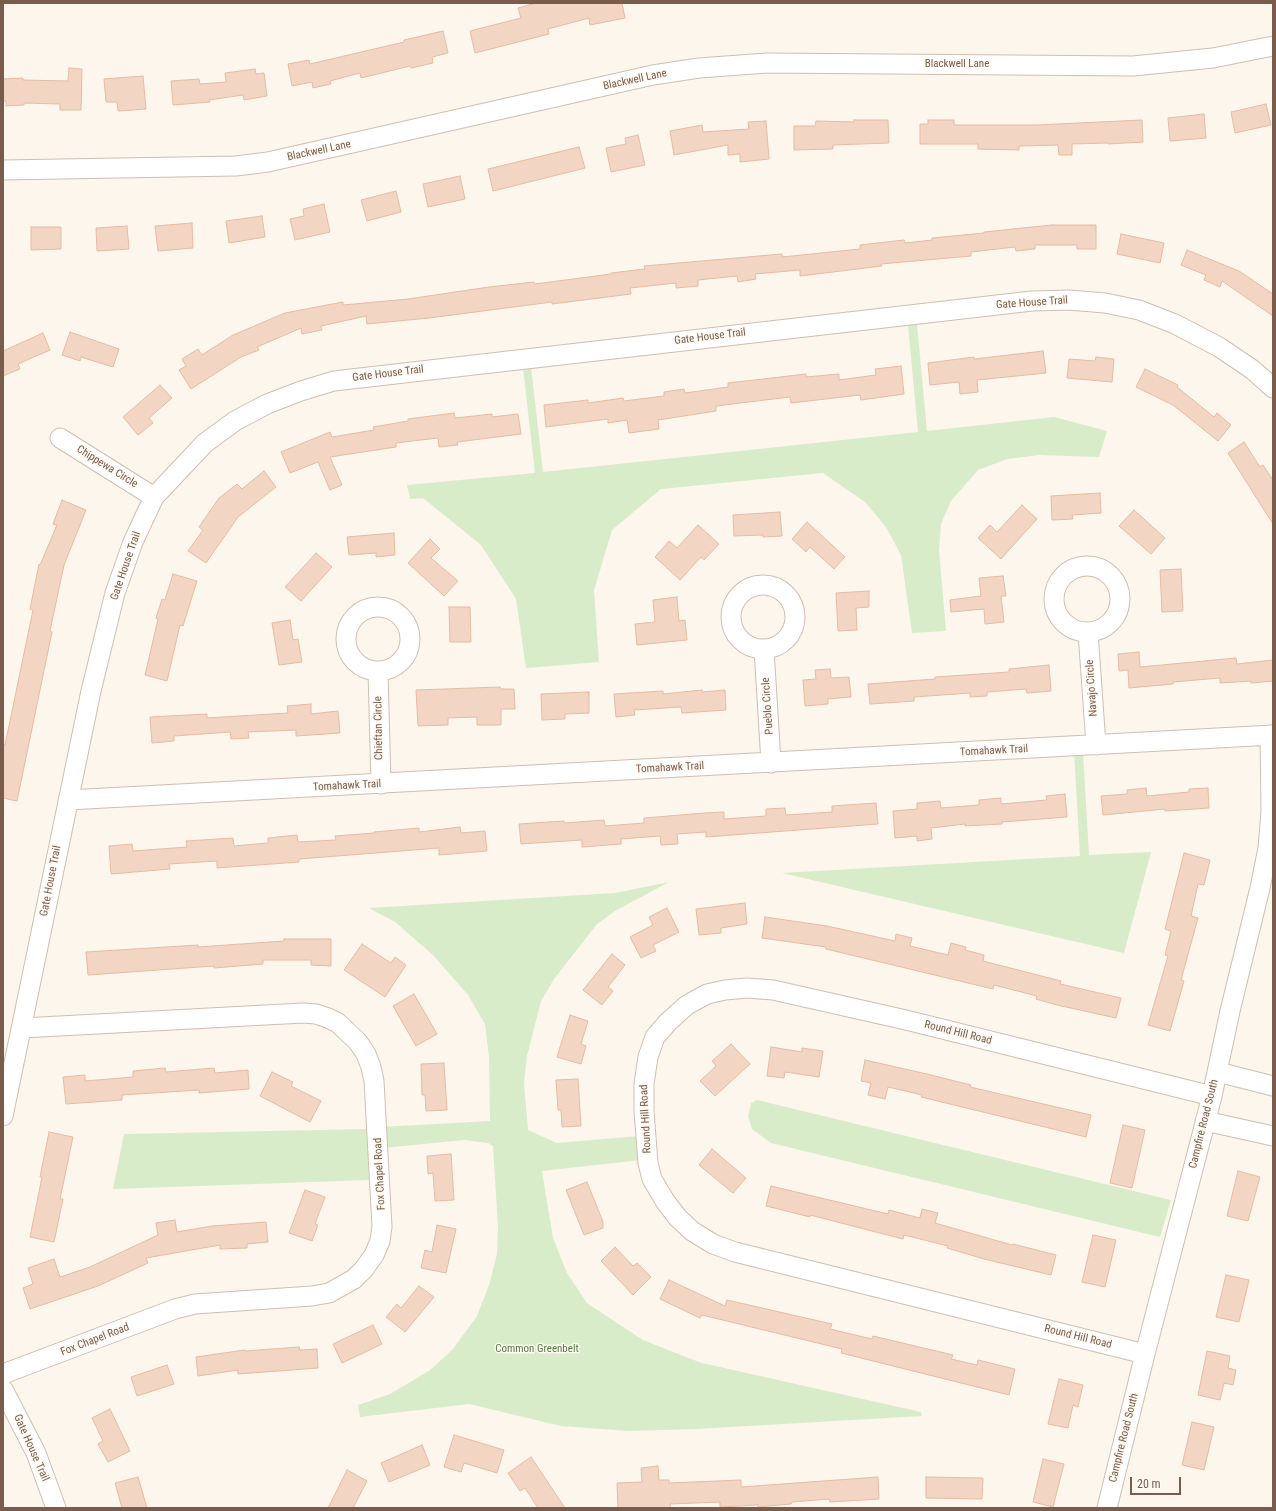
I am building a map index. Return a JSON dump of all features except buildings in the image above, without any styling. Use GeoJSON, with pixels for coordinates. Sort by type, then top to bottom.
{"type":"FeatureCollection","features":[{"type":"Feature","properties":{"kind":"street","name":"Blackwell Lane"},"geometry":{"type":"LineString","coordinates":[[3,170],[236,166],[268,162],[653,75],[699,68],[767,63],[1133,66],[1213,58],[1273,46]]}},
{"type":"Feature","properties":{"kind":"street","name":"Gate House Trail"},"geometry":{"type":"LineString","coordinates":[[3,1116],[91,691],[115,594],[133,542],[154,497],[205,443],[235,421],[267,404],[294,393],[334,381],[1032,301],[1069,300],[1105,303],[1139,310],[1175,324],[1219,347],[1253,370],[1273,388]]}},
{"type":"Feature","properties":{"kind":"street","name":"Chippewa Circle"},"geometry":{"type":"LineString","coordinates":[[60,438],[154,497]]}},
{"type":"Feature","properties":{"kind":"street","name":"Navajo Circle"},"geometry":{"type":"LineString","coordinates":[[1088,632],[1096,745]]}},
{"type":"Feature","properties":{"kind":"street","name":"Pueblo Circle"},"geometry":{"type":"LineString","coordinates":[[764,649],[771,763]]}},
{"type":"Feature","properties":{"kind":"street","name":"Chieftan Circle"},"geometry":{"type":"LineString","coordinates":[[378,672],[381,784]]}},
{"type":"Feature","properties":{"kind":"street","name":"Tomahawk Trail"},"geometry":{"type":"LineString","coordinates":[[68,800],[1272,735]]}},
{"type":"Feature","properties":{"kind":"street","name":"Campfire Road South"},"geometry":{"type":"LineString","coordinates":[[1107,1508],[1218,1072],[1230,1011],[1260,888],[1268,848],[1271,812],[1272,735]]}},
{"type":"Feature","properties":{"kind":"street","name":"Round Hill Road"},"geometry":{"type":"LineString","coordinates":[[1145,1354],[736,1252],[713,1244],[692,1231],[678,1218],[665,1201],[652,1179],[644,1112],[644,1084],[648,1057],[656,1038],[668,1022],[687,1005],[707,994],[725,990],[747,988],[774,990],[906,1020],[1212,1096]]}},
{"type":"Feature","properties":{"kind":"street","name":"Fox Chapel Road"},"geometry":{"type":"LineString","coordinates":[[3,1374],[175,1309],[195,1304],[312,1296],[329,1293],[354,1279],[364,1269],[374,1255],[380,1241],[382,1227],[374,1081],[371,1067],[366,1054],[358,1042],[338,1023],[316,1014],[303,1013],[22,1028]]}},
{"type":"Feature","properties":{"kind":"street"},"geometry":{"type":"LineString","coordinates":[[1218,1072],[1273,1086]]}},
{"type":"Feature","properties":{"kind":"street"},"geometry":{"type":"LineString","coordinates":[[1205,1121],[1273,1136]]}},
{"type":"Feature","properties":{"kind":"street","name":"Gate House Trail"},"geometry":{"type":"LineString","coordinates":[[3,1389],[36,1453],[56,1508]]}},
{"type":"Feature","properties":{"kind":"green space"},"geometry":{"type":"Polygon","coordinates":[[[917,324],[927,431],[1054,417],[1107,431],[1099,457],[1040,455],[1007,459],[978,470],[951,501],[941,524],[939,550],[946,631],[912,633],[901,555],[886,527],[865,502],[823,473],[661,489],[612,530],[594,590],[599,662],[526,668],[516,599],[481,545],[423,498],[410,499],[407,485],[535,473],[522,359],[530,358],[543,472],[918,432],[908,325],[917,324]]]}},
{"type":"Feature","properties":{"kind":"green space"},"geometry":{"type":"Polygon","coordinates":[[[1074,751],[1083,751],[1089,855],[1151,852],[1124,953],[782,873],[1080,856],[1074,751]]]}},
{"type":"Feature","properties":{"kind":"green space","name":"Common Greenbelt"},"geometry":{"type":"Polygon","coordinates":[[[669,882],[615,911],[597,924],[554,979],[541,1001],[527,1056],[524,1083],[528,1130],[557,1143],[639,1136],[641,1160],[542,1171],[553,1238],[567,1273],[587,1303],[643,1340],[702,1363],[921,1412],[922,1416],[696,1429],[629,1431],[561,1426],[469,1404],[360,1417],[358,1405],[390,1394],[429,1371],[453,1349],[477,1316],[489,1285],[497,1254],[498,1228],[493,1146],[488,1143],[464,1140],[383,1148],[381,1127],[490,1121],[489,1057],[485,1024],[468,995],[433,955],[395,922],[369,908],[615,893],[669,882]]]}},
{"type":"Feature","properties":{"kind":"green space"},"geometry":{"type":"Polygon","coordinates":[[[757,1100],[1171,1200],[1160,1237],[771,1143],[752,1129],[748,1116],[751,1103],[757,1100]]]}},
{"type":"Feature","properties":{"kind":"green space"},"geometry":{"type":"Polygon","coordinates":[[[367,1129],[369,1180],[113,1189],[124,1134],[367,1129]]]}}]}
